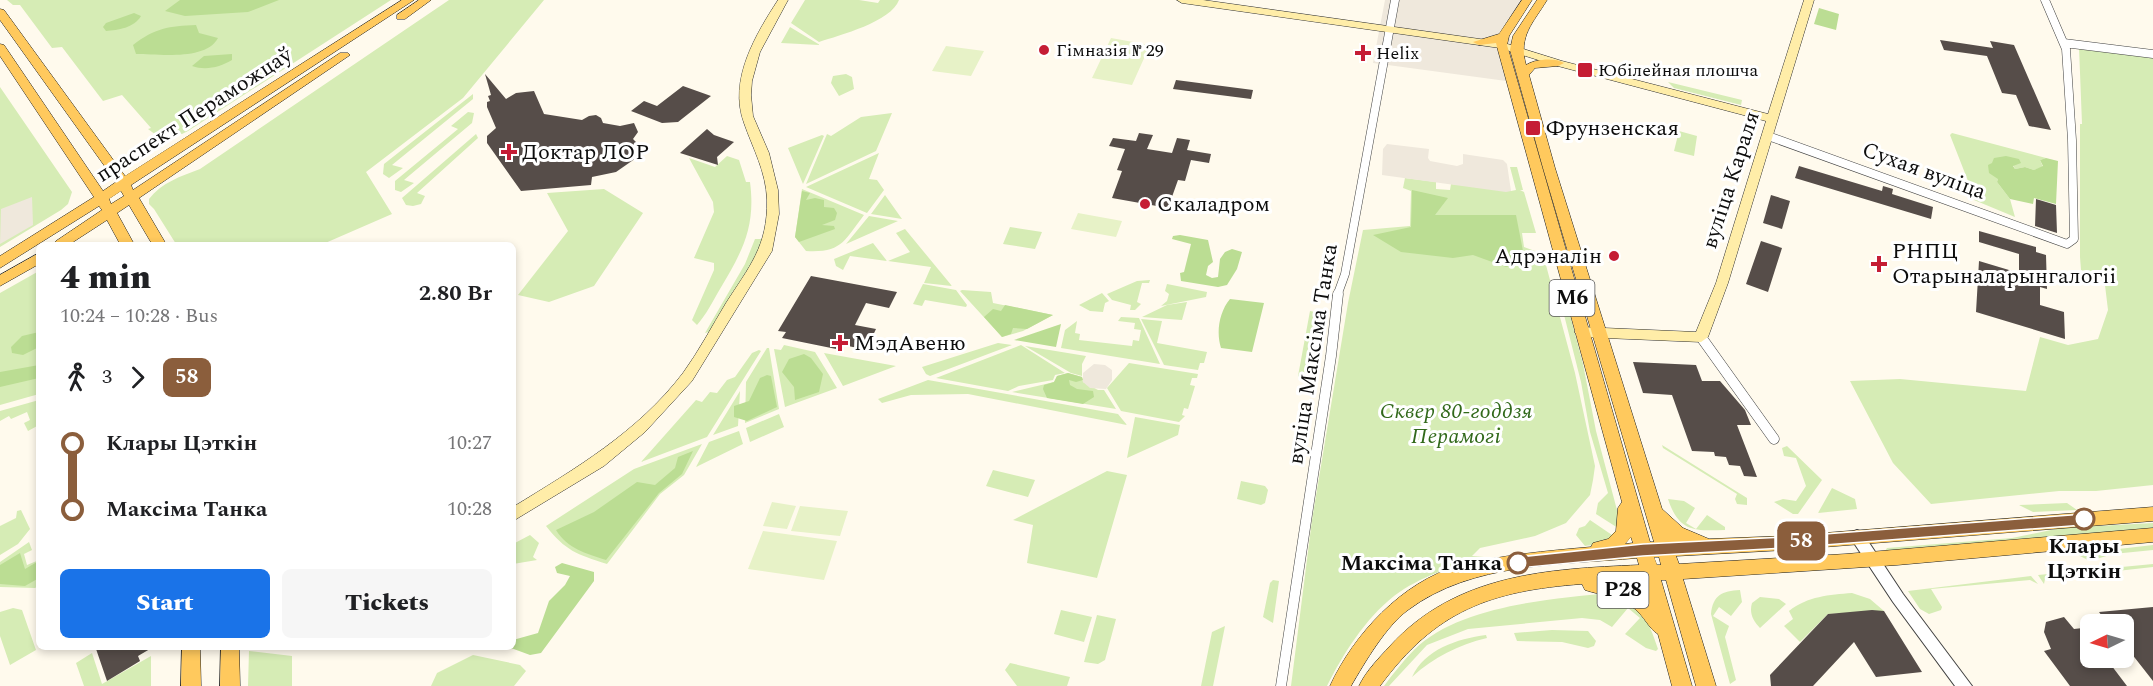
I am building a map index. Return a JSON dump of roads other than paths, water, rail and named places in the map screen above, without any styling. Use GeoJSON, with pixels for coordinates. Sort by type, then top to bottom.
{"type":"FeatureCollection","features":[{"type":"Feature","properties":{"kind":"main road","name":"праспект Пераможцаў"},"geometry":{"type":"LineString","coordinates":[[0,263],[409,0]]}},
{"type":"Feature","properties":{"kind":"main road","name":"праспект Пераможцаў"},"geometry":{"type":"LineString","coordinates":[[64,242],[426,0]]}},
{"type":"Feature","properties":{"kind":"main road"},"geometry":{"type":"LineString","coordinates":[[516,513],[599,462],[640,428],[687,376],[766,251],[771,236],[774,199],[763,152],[746,113],[745,85],[759,40],[783,0]]}},
{"type":"Feature","properties":{"kind":"main road"},"geometry":{"type":"LineString","coordinates":[[1182,0],[1479,42],[1502,41],[1516,50],[1558,63],[1773,119]]}},
{"type":"Feature","properties":{"kind":"main road"},"geometry":{"type":"LineString","coordinates":[[1502,41],[1527,0]]}},
{"type":"Feature","properties":{"kind":"main road"},"geometry":{"type":"LineString","coordinates":[[1516,50],[1519,36],[1542,0]]}},
{"type":"Feature","properties":{"kind":"main road","name":"вуліца Караля"},"geometry":{"type":"LineString","coordinates":[[1701,337],[1715,305],[1809,0]]}},
{"type":"Feature","properties":{"kind":"main road"},"geometry":{"type":"LineString","coordinates":[[1,16],[124,184],[158,242]]}},
{"type":"Feature","properties":{"kind":"main road","name":"М6"},"geometry":{"type":"LineString","coordinates":[[1502,41],[1581,332],[1682,686]]}},
{"type":"Feature","properties":{"kind":"main road"},"geometry":{"type":"LineString","coordinates":[[0,47],[102,199],[126,242]]}},
{"type":"Feature","properties":{"kind":"main road","name":"М6"},"geometry":{"type":"LineString","coordinates":[[1516,50],[1706,686]]}},
{"type":"Feature","properties":{"kind":"main road"},"geometry":{"type":"LineString","coordinates":[[1522,76],[1532,65],[1558,63]]}},
{"type":"Feature","properties":{"kind":"main road"},"geometry":{"type":"LineString","coordinates":[[0,281],[36,260]]}},
{"type":"Feature","properties":{"kind":"main road"},"geometry":{"type":"LineString","coordinates":[[1581,332],[1701,337]]}},
{"type":"Feature","properties":{"kind":"main road","name":"Р28"},"geometry":{"type":"LineString","coordinates":[[1340,686],[1378,629],[1400,605],[1423,591],[1458,574],[1604,547],[1620,540],[1627,524],[1626,493]]}},
{"type":"Feature","properties":{"kind":"main road"},"geometry":{"type":"LineString","coordinates":[[1654,511],[1677,533],[1692,542],[1712,546]]}},
{"type":"Feature","properties":{"kind":"main road"},"geometry":{"type":"LineString","coordinates":[[1664,549],[2153,514]]}},
{"type":"Feature","properties":{"kind":"main road"},"geometry":{"type":"LineString","coordinates":[[1672,573],[2153,535]]}},
{"type":"Feature","properties":{"kind":"main road","name":"Р28"},"geometry":{"type":"LineString","coordinates":[[1546,559],[1664,549]]}},
{"type":"Feature","properties":{"kind":"main road","name":"Р28"},"geometry":{"type":"LineString","coordinates":[[1369,686],[1389,658],[1420,628],[1450,606],[1477,595],[1549,580],[1672,573]]}},
{"type":"Feature","properties":{"kind":"main road","name":"Р28"},"geometry":{"type":"LineString","coordinates":[[1549,580],[1598,585],[1620,589],[1631,594],[1656,619],[1671,646]]}},
{"type":"Feature","properties":{"kind":"main road"},"geometry":{"type":"LineString","coordinates":[[191,650],[191,686]]}},
{"type":"Feature","properties":{"kind":"main road"},"geometry":{"type":"LineString","coordinates":[[230,650],[230,686]]}},
{"type":"Feature","properties":{"kind":"street","name":"вуліца Максіма Танка"},"geometry":{"type":"LineString","coordinates":[[1281,686],[1335,314],[1341,280],[1345,274],[1395,0]]}},
{"type":"Feature","properties":{"kind":"street"},"geometry":{"type":"LineString","coordinates":[[2045,0],[2064,43],[2153,54]]}},
{"type":"Feature","properties":{"kind":"street","name":"Сухая вуліца"},"geometry":{"type":"LineString","coordinates":[[1768,136],[2067,244],[2071,243],[2074,239],[2072,140],[2064,43]]}},
{"type":"Feature","properties":{"kind":"street"},"geometry":{"type":"LineString","coordinates":[[1701,337],[1774,439]]}},
{"type":"Feature","properties":{"kind":"street"},"geometry":{"type":"LineString","coordinates":[[1857,536],[1964,686]]}},
{"type":"Feature","properties":{"kind":"place","name":"Гімназія № 29"},"geometry":{"type":"Point","coordinates":[1044,50]}},
{"type":"Feature","properties":{"kind":"place","name":"Helix"},"geometry":{"type":"Point","coordinates":[1363,53]}},
{"type":"Feature","properties":{"kind":"place","name":"Юбілейная плошча"},"geometry":{"type":"Point","coordinates":[1585,70]}},
{"type":"Feature","properties":{"kind":"place","name":"Фрунзенская"},"geometry":{"type":"Point","coordinates":[1533,128]}},
{"type":"Feature","properties":{"kind":"place","name":"Доктар ЛОР"},"geometry":{"type":"Point","coordinates":[509,152]}},
{"type":"Feature","properties":{"kind":"place","name":"Скаладром"},"geometry":{"type":"Point","coordinates":[1145,204]}},
{"type":"Feature","properties":{"kind":"place","name":"Адрэналін"},"geometry":{"type":"Point","coordinates":[1614,256]}},
{"type":"Feature","properties":{"kind":"place","name":"РНПЦ Отарыналарынгалогіі"},"geometry":{"type":"Point","coordinates":[1879,264]}},
{"type":"Feature","properties":{"kind":"place","name":"МэдАвеню"},"geometry":{"type":"Point","coordinates":[840,343]}},
{"type":"Feature","properties":{"kind":"place","name":"Клары Цэткін"},"geometry":{"type":"Point","coordinates":[2084,519]}},
{"type":"Feature","properties":{"kind":"place","name":"Максіма Танка"},"geometry":{"type":"Point","coordinates":[1518,563]}},
{"type":"Feature","properties":{"kind":"park label","name":"Сквер 80-годдзя Перамогі"},"geometry":{"type":"Point","coordinates":[1456,424]}}]}
